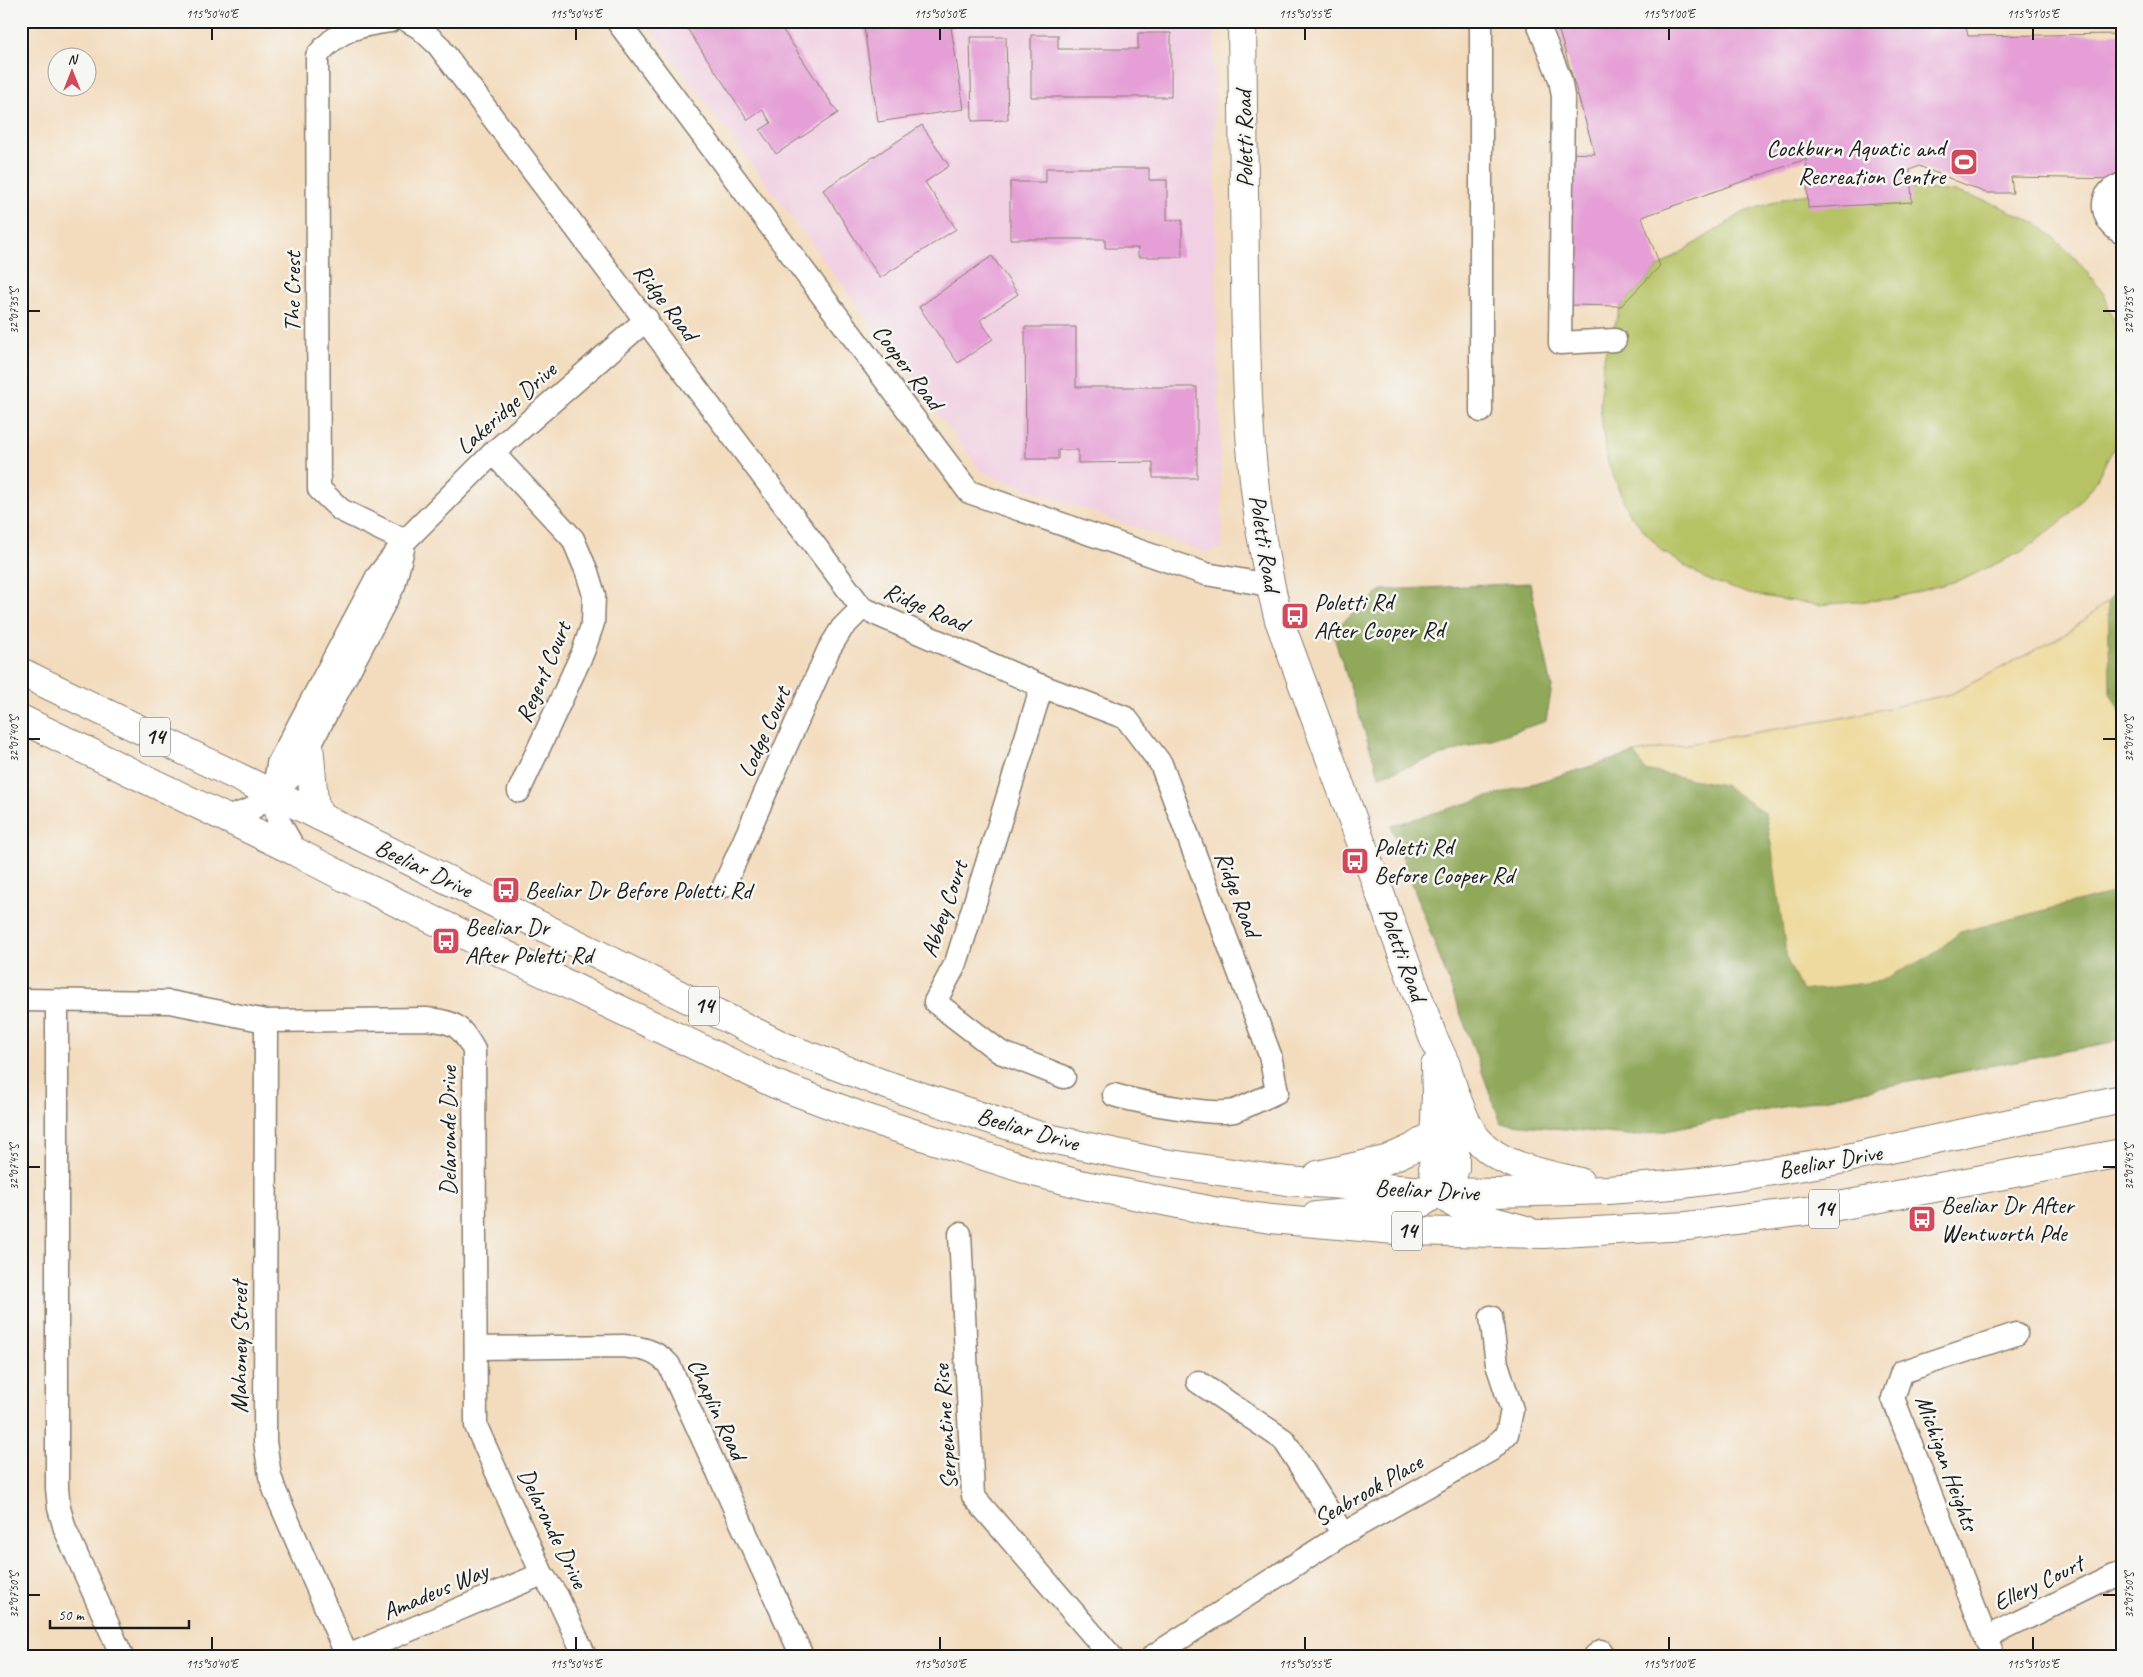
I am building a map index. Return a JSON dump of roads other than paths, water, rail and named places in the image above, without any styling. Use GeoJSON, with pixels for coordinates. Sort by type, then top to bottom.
{"type":"FeatureCollection","features":[{"type":"Feature","properties":{"kind":"main road","name":"Poletti Road"},"geometry":{"type":"LineString","coordinates":[[1242,21],[1247,376],[1256,495],[1270,585],[1279,620],[1433,1037],[1446,1065],[1455,1094],[1456,1168],[1450,1184],[1441,1192],[1422,1203],[1348,1214],[1271,1219]]}},
{"type":"Feature","properties":{"kind":"main road","name":"Beeliar Drive"},"geometry":{"type":"LineString","coordinates":[[21,672],[319,816],[784,1046],[884,1084],[1043,1137],[1157,1162],[1287,1182],[1441,1192],[1495,1194],[1608,1190],[1719,1180],[1834,1161],[2122,1099]]}},
{"type":"Feature","properties":{"kind":"main road","name":"Beeliar Drive"},"geometry":{"type":"LineString","coordinates":[[21,720],[775,1084],[863,1117],[1046,1175],[1155,1201],[1271,1219],[1407,1231],[1542,1234],[1687,1226],[1822,1209],[2122,1153]]}},
{"type":"Feature","properties":{"kind":"main road"},"geometry":{"type":"LineString","coordinates":[[309,745],[314,801],[319,816]]}},
{"type":"Feature","properties":{"kind":"main road","name":"Poletti Road"},"geometry":{"type":"LineString","coordinates":[[1433,1037],[1436,1094],[1433,1168],[1441,1192]]}},
{"type":"Feature","properties":{"kind":"main road"},"geometry":{"type":"LineString","coordinates":[[1455,1094],[1471,1131],[1490,1151],[1510,1162],[1608,1190]]}},
{"type":"Feature","properties":{"kind":"main road"},"geometry":{"type":"LineString","coordinates":[[1287,1182],[1386,1160],[1413,1148],[1434,1134]]}},
{"type":"Feature","properties":{"kind":"main road"},"geometry":{"type":"LineString","coordinates":[[1441,1192],[1453,1203],[1493,1221],[1542,1234]]}},
{"type":"Feature","properties":{"kind":"street","name":"Ridge Road"},"geometry":{"type":"LineString","coordinates":[[408,21],[420,28],[438,45],[862,608],[1042,686],[1126,718],[1161,764],[1270,1055],[1277,1092],[1232,1111],[1195,1109],[1114,1096]]}},
{"type":"Feature","properties":{"kind":"street","name":"Cooper Road"},"geometry":{"type":"LineString","coordinates":[[617,21],[969,492],[1206,574],[1270,585]]}},
{"type":"Feature","properties":{"kind":"street"},"geometry":{"type":"LineString","coordinates":[[1481,21],[1481,412]]}},
{"type":"Feature","properties":{"kind":"street"},"geometry":{"type":"LineString","coordinates":[[1537,21],[1560,79],[1563,96],[1560,343],[1615,340]]}},
{"type":"Feature","properties":{"kind":"street","name":"The Crest"},"geometry":{"type":"LineString","coordinates":[[380,22],[342,32],[326,44],[317,56],[319,489],[341,510],[405,541]]}},
{"type":"Feature","properties":{"kind":"street"},"geometry":{"type":"LineString","coordinates":[[2122,184],[2110,191],[2105,198],[2104,210],[2108,220],[2116,230],[2122,233]]}},
{"type":"Feature","properties":{"kind":"street","name":"Lakeridge Drive"},"geometry":{"type":"LineString","coordinates":[[296,852],[278,820],[273,794],[278,764],[377,577],[405,541],[493,453],[646,319]]}},
{"type":"Feature","properties":{"kind":"street","name":"Regent Court"},"geometry":{"type":"LineString","coordinates":[[493,453],[573,539],[587,572],[594,596],[592,623],[582,652],[519,791]]}},
{"type":"Feature","properties":{"kind":"street"},"geometry":{"type":"LineString","coordinates":[[226,818],[250,810],[273,794],[295,773],[394,585],[405,541]]}},
{"type":"Feature","properties":{"kind":"street","name":"Lodge Court"},"geometry":{"type":"LineString","coordinates":[[724,886],[829,649],[842,628],[862,608]]}},
{"type":"Feature","properties":{"kind":"street","name":"Abbey Court"},"geometry":{"type":"LineString","coordinates":[[1042,686],[956,963],[935,1002],[1000,1052],[1064,1077]]}},
{"type":"Feature","properties":{"kind":"street","name":"Delaronde Drive"},"geometry":{"type":"LineString","coordinates":[[21,1000],[170,1002],[266,1022],[426,1019],[442,1021],[457,1026],[467,1037],[474,1050],[476,1426],[542,1574],[557,1596],[585,1656]]}},
{"type":"Feature","properties":{"kind":"street"},"geometry":{"type":"LineString","coordinates":[[57,1000],[57,1488],[59,1508],[65,1528],[122,1656]]}},
{"type":"Feature","properties":{"kind":"street","name":"Mahoney Street"},"geometry":{"type":"LineString","coordinates":[[266,1022],[265,1441],[267,1461],[275,1491],[348,1656]]}},
{"type":"Feature","properties":{"kind":"street","name":"Serpentine Rise"},"geometry":{"type":"LineString","coordinates":[[960,1234],[973,1496],[1111,1656]]}},
{"type":"Feature","properties":{"kind":"street","name":"Seabrook Place"},"geometry":{"type":"LineString","coordinates":[[1153,1656],[1343,1534],[1491,1450],[1507,1434],[1512,1410],[1497,1364],[1491,1317]]}},
{"type":"Feature","properties":{"kind":"street","name":"Michigan Heights"},"geometry":{"type":"LineString","coordinates":[[1989,1647],[1893,1398],[1902,1372],[2016,1334]]}},
{"type":"Feature","properties":{"kind":"street","name":"Chaplin Road"},"geometry":{"type":"LineString","coordinates":[[476,1348],[623,1346],[645,1349],[662,1357],[669,1365],[802,1656]]}},
{"type":"Feature","properties":{"kind":"street"},"geometry":{"type":"LineString","coordinates":[[1198,1382],[1284,1440],[1343,1534]]}},
{"type":"Feature","properties":{"kind":"street","name":"Amadeus Way"},"geometry":{"type":"LineString","coordinates":[[348,1656],[542,1574]]}},
{"type":"Feature","properties":{"kind":"street","name":"Ellery Court"},"geometry":{"type":"LineString","coordinates":[[1989,1647],[2114,1575]]}},
{"type":"Feature","properties":{"kind":"place","name":"Cockburn Aquatic and Recreation Centre"},"geometry":{"type":"Point","coordinates":[1964,162]}},
{"type":"Feature","properties":{"kind":"place","name":"Poletti Rd After Cooper Rd"},"geometry":{"type":"Point","coordinates":[1295,616]}},
{"type":"Feature","properties":{"kind":"place","name":"Poletti Rd Before Cooper Rd"},"geometry":{"type":"Point","coordinates":[1355,861]}},
{"type":"Feature","properties":{"kind":"place","name":"Beeliar Dr Before Poletti Rd"},"geometry":{"type":"Point","coordinates":[506,890]}},
{"type":"Feature","properties":{"kind":"place","name":"Beeliar Dr After Poletti Rd"},"geometry":{"type":"Point","coordinates":[446,941]}},
{"type":"Feature","properties":{"kind":"place","name":"Beeliar Dr After Wentworth Pde"},"geometry":{"type":"Point","coordinates":[1922,1219]}}]}
